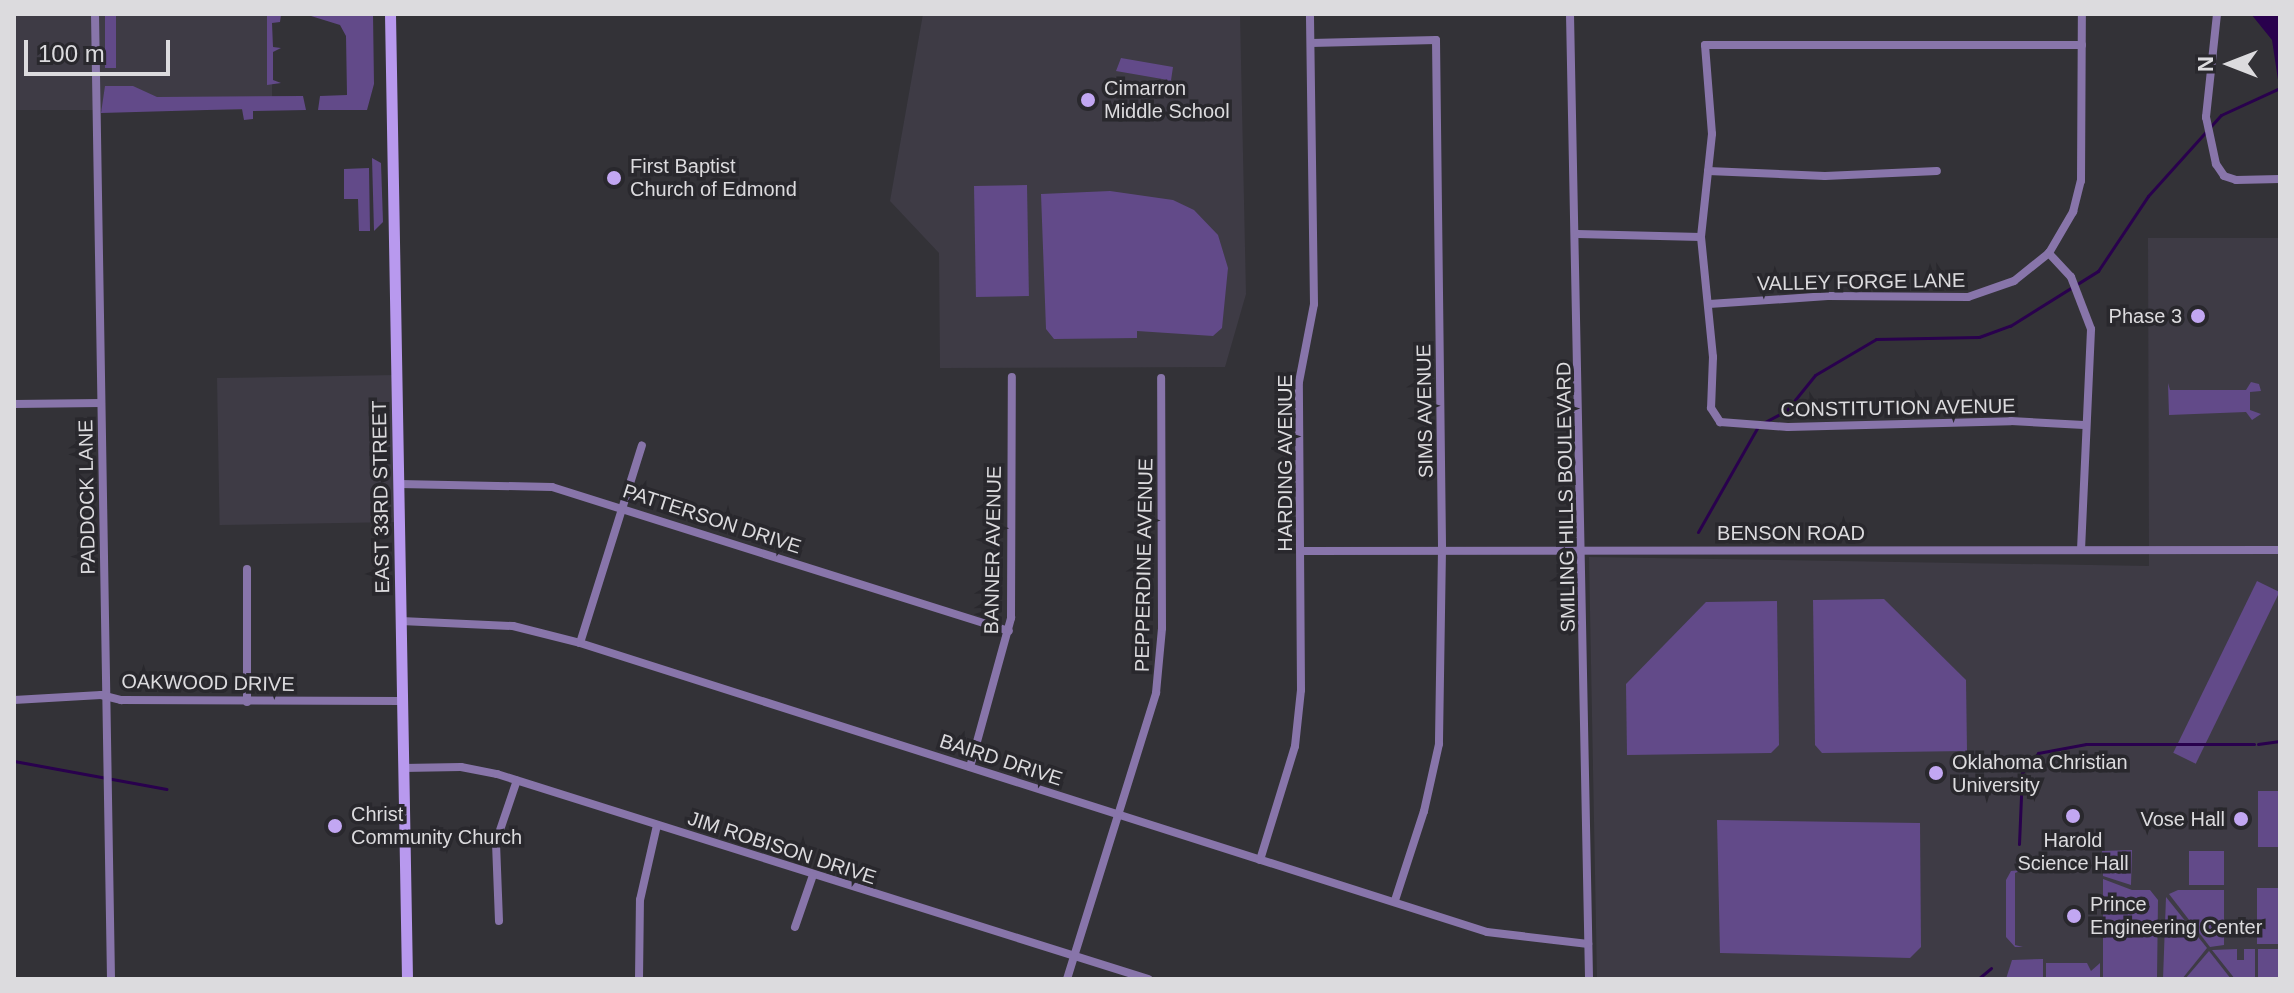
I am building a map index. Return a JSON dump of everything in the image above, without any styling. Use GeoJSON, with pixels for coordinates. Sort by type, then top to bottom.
{"type":"FeatureCollection","features":[{"type":"Feature","properties":{"kind":"street","name":"PADDOCK LANE"},"geometry":{"type":"LineString","coordinates":[[95,14],[111,979]]}},
{"type":"Feature","properties":{"kind":"street","name":"EAST 33RD STREET"},"geometry":{"type":"LineString","coordinates":[[390,14],[407,979]]}},
{"type":"Feature","properties":{"kind":"street","name":"HARDING AVENUE"},"geometry":{"type":"LineString","coordinates":[[1260,860],[1299,722],[1302,551],[1299,382],[1314,304],[1310,14]]}},
{"type":"Feature","properties":{"kind":"street","name":"SMILING HILLS BOULEVARD"},"geometry":{"type":"LineString","coordinates":[[1570,14],[1577,234],[1589,979]]}},
{"type":"Feature","properties":{"kind":"street"},"geometry":{"type":"LineString","coordinates":[[2081,550],[2084,425],[2091,329],[2071,277],[2049,253],[2073,212],[2081,181],[2082,14]]}},
{"type":"Feature","properties":{"kind":"street"},"geometry":{"type":"LineString","coordinates":[[2217,14],[2206,117],[2216,164],[2224,176],[2236,180],[2280,179]]}},
{"type":"Feature","properties":{"kind":"street","name":"SIMS AVENUE"},"geometry":{"type":"LineString","coordinates":[[1311,43],[1436,40],[1442,549],[1439,744],[1424,811],[1395,900]]}},
{"type":"Feature","properties":{"kind":"street"},"geometry":{"type":"LineString","coordinates":[[1709,304],[1701,237],[1711,122],[1705,45],[2082,45]]}},
{"type":"Feature","properties":{"kind":"street"},"geometry":{"type":"LineString","coordinates":[[1708,171],[1825,176],[1937,171]]}},
{"type":"Feature","properties":{"kind":"street"},"geometry":{"type":"LineString","coordinates":[[1577,234],[1701,237]]}},
{"type":"Feature","properties":{"kind":"street","name":"VALLEY FORGE LANE"},"geometry":{"type":"LineString","coordinates":[[1709,304],[1828,296],[1968,297],[2014,281],[2049,253]]}},
{"type":"Feature","properties":{"kind":"street","name":"CONSTITUTION AVENUE"},"geometry":{"type":"LineString","coordinates":[[1709,304],[1713,418],[1727,425],[1788,427],[2011,421],[2084,425]]}},
{"type":"Feature","properties":{"kind":"street","name":"BANNER AVENUE"},"geometry":{"type":"LineString","coordinates":[[970,767],[1009,631],[1012,377]]}},
{"type":"Feature","properties":{"kind":"street","name":"PEPPERDINE AVENUE"},"geometry":{"type":"LineString","coordinates":[[1067,979],[1120,815],[1161,663],[1161,378]]}},
{"type":"Feature","properties":{"kind":"street"},"geometry":{"type":"LineString","coordinates":[[14,404],[101,403]]}},
{"type":"Feature","properties":{"kind":"street"},"geometry":{"type":"LineString","coordinates":[[580,643],[642,445]]}},
{"type":"Feature","properties":{"kind":"street","name":"PATTERSON DRIVE"},"geometry":{"type":"LineString","coordinates":[[399,484],[535,484],[622,508],[1009,631]]}},
{"type":"Feature","properties":{"kind":"street","name":"BENSON ROAD"},"geometry":{"type":"LineString","coordinates":[[1302,551],[2280,550]]}},
{"type":"Feature","properties":{"kind":"street"},"geometry":{"type":"LineString","coordinates":[[247,569],[247,702]]}},
{"type":"Feature","properties":{"kind":"street","name":"BAIRD DRIVE"},"geometry":{"type":"LineString","coordinates":[[401,621],[513,626],[580,643],[1520,940],[1588,944]]}},
{"type":"Feature","properties":{"kind":"street","name":"OAKWOOD DRIVE"},"geometry":{"type":"LineString","coordinates":[[14,700],[107,697],[247,702],[402,701]]}},
{"type":"Feature","properties":{"kind":"street","name":"JIM ROBISON DRIVE"},"geometry":{"type":"LineString","coordinates":[[403,768],[461,767],[517,780],[1148,979]]}},
{"type":"Feature","properties":{"kind":"street"},"geometry":{"type":"LineString","coordinates":[[499,921],[496,842],[517,780]]}},
{"type":"Feature","properties":{"kind":"street"},"geometry":{"type":"LineString","coordinates":[[639,979],[643,876],[657,825]]}},
{"type":"Feature","properties":{"kind":"street"},"geometry":{"type":"LineString","coordinates":[[795,927],[813,875]]}},
{"type":"Feature","properties":{"kind":"shaded area"},"geometry":{"type":"Polygon","coordinates":[[[14,14],[272,14],[272,110],[14,110],[14,14]]]}},
{"type":"Feature","properties":{"kind":"shaded area"},"geometry":{"type":"Polygon","coordinates":[[[105,14],[116,14],[116,68],[105,68],[105,14]]]}},
{"type":"Feature","properties":{"kind":"shaded area"},"geometry":{"type":"Polygon","coordinates":[[[267,14],[373,14],[374,84],[367,110],[318,110],[320,96],[347,95],[346,36],[340,25],[311,16],[281,15],[280,22],[272,23],[273,47],[281,48],[273,52],[273,80],[281,83],[267,85],[267,14]]]}},
{"type":"Feature","properties":{"kind":"shaded area"},"geometry":{"type":"Polygon","coordinates":[[[923,14],[1240,14],[1246,294],[1225,367],[940,368],[939,253],[890,201],[923,14]]]}},
{"type":"Feature","properties":{"kind":"shaded area"},"geometry":{"type":"Polygon","coordinates":[[[2251,14],[2280,14],[2280,93],[2272,40],[2251,14]]]}},
{"type":"Feature","properties":{"kind":"shaded area"},"geometry":{"type":"Polygon","coordinates":[[[1121,58],[1173,67],[1169,94],[1168,80],[1116,71],[1121,58]]]}},
{"type":"Feature","properties":{"kind":"shaded area"},"geometry":{"type":"Polygon","coordinates":[[[105,86],[133,86],[157,97],[303,96],[306,110],[253,111],[253,119],[244,120],[242,109],[101,113],[105,86]]]}},
{"type":"Feature","properties":{"kind":"shaded area"},"geometry":{"type":"Polygon","coordinates":[[[372,158],[381,163],[383,222],[374,231],[372,158]]]}},
{"type":"Feature","properties":{"kind":"shaded area"},"geometry":{"type":"Polygon","coordinates":[[[369,168],[370,231],[359,231],[358,199],[344,199],[344,169],[369,168]]]}},
{"type":"Feature","properties":{"kind":"shaded area"},"geometry":{"type":"Polygon","coordinates":[[[1027,185],[1029,296],[976,297],[974,186],[1027,185]]]}},
{"type":"Feature","properties":{"kind":"shaded area"},"geometry":{"type":"Polygon","coordinates":[[[1110,191],[1173,200],[1194,210],[1218,235],[1228,268],[1222,328],[1213,336],[1137,331],[1137,338],[1054,339],[1046,329],[1041,194],[1110,191]]]}},
{"type":"Feature","properties":{"kind":"shaded area","name":"Oklahoma Christian University"},"geometry":{"type":"Polygon","coordinates":[[[2148,238],[2280,238],[2280,979],[1597,979],[1589,557],[2149,566],[2148,238]]]}},
{"type":"Feature","properties":{"kind":"shaded area"},"geometry":{"type":"Polygon","coordinates":[[[396,375],[399,522],[220,525],[217,378],[396,375]]]}},
{"type":"Feature","properties":{"kind":"shaded area"},"geometry":{"type":"Polygon","coordinates":[[[2251,382],[2259,384],[2261,391],[2250,392],[2250,410],[2261,414],[2252,420],[2246,412],[2169,415],[2168,383],[2170,390],[2246,390],[2251,382]]]}},
{"type":"Feature","properties":{"kind":"shaded area"},"geometry":{"type":"Polygon","coordinates":[[[2257,581],[2279,592],[2196,764],[2173,753],[2257,581]]]}},
{"type":"Feature","properties":{"kind":"shaded area"},"geometry":{"type":"Polygon","coordinates":[[[1884,599],[1966,680],[1967,751],[1822,753],[1815,745],[1813,600],[1884,599]]]}},
{"type":"Feature","properties":{"kind":"shaded area"},"geometry":{"type":"Polygon","coordinates":[[[1777,601],[1779,745],[1771,753],[1627,755],[1626,684],[1706,602],[1777,601]]]}},
{"type":"Feature","properties":{"kind":"shaded area"},"geometry":{"type":"Polygon","coordinates":[[[2258,791],[2280,791],[2280,847],[2258,847],[2258,791]]]}},
{"type":"Feature","properties":{"kind":"shaded area"},"geometry":{"type":"Polygon","coordinates":[[[1717,820],[1920,823],[1921,947],[1910,958],[1720,953],[1717,820]]]}},
{"type":"Feature","properties":{"kind":"shaded area"},"geometry":{"type":"Polygon","coordinates":[[[2132,850],[2131,885],[2103,876],[2102,851],[2132,850]]]}},
{"type":"Feature","properties":{"kind":"shaded area"},"geometry":{"type":"Polygon","coordinates":[[[2189,851],[2224,851],[2224,885],[2189,885],[2189,851]]]}},
{"type":"Feature","properties":{"kind":"shaded area"},"geometry":{"type":"Polygon","coordinates":[[[2022,870],[2015,873],[2015,945],[2023,947],[2015,947],[2006,937],[2006,880],[2011,871],[2022,870]]]}},
{"type":"Feature","properties":{"kind":"shaded area"},"geometry":{"type":"Polygon","coordinates":[[[2103,879],[2132,890],[2150,890],[2158,900],[2157,979],[2103,979],[2103,879]]]}},
{"type":"Feature","properties":{"kind":"shaded area"},"geometry":{"type":"Polygon","coordinates":[[[2257,888],[2280,888],[2280,944],[2257,944],[2257,888]]]}},
{"type":"Feature","properties":{"kind":"shaded area"},"geometry":{"type":"Polygon","coordinates":[[[2178,890],[2224,890],[2224,945],[2210,947],[2169,894],[2178,890]]]}},
{"type":"Feature","properties":{"kind":"shaded area"},"geometry":{"type":"Polygon","coordinates":[[[2166,897],[2207,948],[2182,979],[2163,979],[2166,897]]]}},
{"type":"Feature","properties":{"kind":"shaded area"},"geometry":{"type":"Polygon","coordinates":[[[2237,949],[2237,960],[2244,960],[2244,949],[2255,949],[2255,979],[2235,979],[2212,950],[2237,949]]]}},
{"type":"Feature","properties":{"kind":"shaded area"},"geometry":{"type":"Polygon","coordinates":[[[2258,949],[2280,949],[2280,979],[2258,979],[2258,949]]]}},
{"type":"Feature","properties":{"kind":"shaded area"},"geometry":{"type":"Polygon","coordinates":[[[2209,951],[2231,979],[2185,979],[2209,951]]]}},
{"type":"Feature","properties":{"kind":"shaded area"},"geometry":{"type":"Polygon","coordinates":[[[2043,959],[2043,979],[2006,979],[2012,960],[2043,959]]]}},
{"type":"Feature","properties":{"kind":"shaded area"},"geometry":{"type":"Polygon","coordinates":[[[2046,963],[2087,963],[2091,971],[2100,963],[2100,979],[2046,979],[2046,963]]]}},
{"type":"Feature","properties":{"kind":"waterway"},"geometry":{"type":"LineString","coordinates":[[1763,423],[1786,411],[1815,375],[1876,339],[1979,337],[2010,326],[2098,271],[2148,196],[2221,115],[2280,88]]}},
{"type":"Feature","properties":{"kind":"waterway"},"geometry":{"type":"LineString","coordinates":[[1698,532],[1757,428]]}},
{"type":"Feature","properties":{"kind":"waterway"},"geometry":{"type":"LineString","coordinates":[[2258,744],[2280,741]]}},
{"type":"Feature","properties":{"kind":"waterway"},"geometry":{"type":"LineString","coordinates":[[2019,844],[2022,773],[2038,753],[2086,744],[2254,744]]}},
{"type":"Feature","properties":{"kind":"waterway"},"geometry":{"type":"LineString","coordinates":[[14,761],[166,789]]}},
{"type":"Feature","properties":{"kind":"waterway"},"geometry":{"type":"LineString","coordinates":[[1978,979],[1991,968]]}},
{"type":"Feature","properties":{"kind":"place","name":"Cimarron Middle School"},"geometry":{"type":"Point","coordinates":[1088,100]}},
{"type":"Feature","properties":{"kind":"place","name":"First Baptist Church of Edmond"},"geometry":{"type":"Point","coordinates":[614,178]}},
{"type":"Feature","properties":{"kind":"place","name":"Phase 3"},"geometry":{"type":"Point","coordinates":[2198,316]}},
{"type":"Feature","properties":{"kind":"place","name":"Oklahoma Christian University"},"geometry":{"type":"Point","coordinates":[1936,773]}},
{"type":"Feature","properties":{"kind":"place","name":"Harold Science Hall"},"geometry":{"type":"Point","coordinates":[2073,816]}},
{"type":"Feature","properties":{"kind":"place","name":"Vose Hall"},"geometry":{"type":"Point","coordinates":[2241,819]}},
{"type":"Feature","properties":{"kind":"place","name":"Christ Community Church"},"geometry":{"type":"Point","coordinates":[335,826]}},
{"type":"Feature","properties":{"kind":"place","name":"Prince Engineering Center"},"geometry":{"type":"Point","coordinates":[2074,916]}}]}
